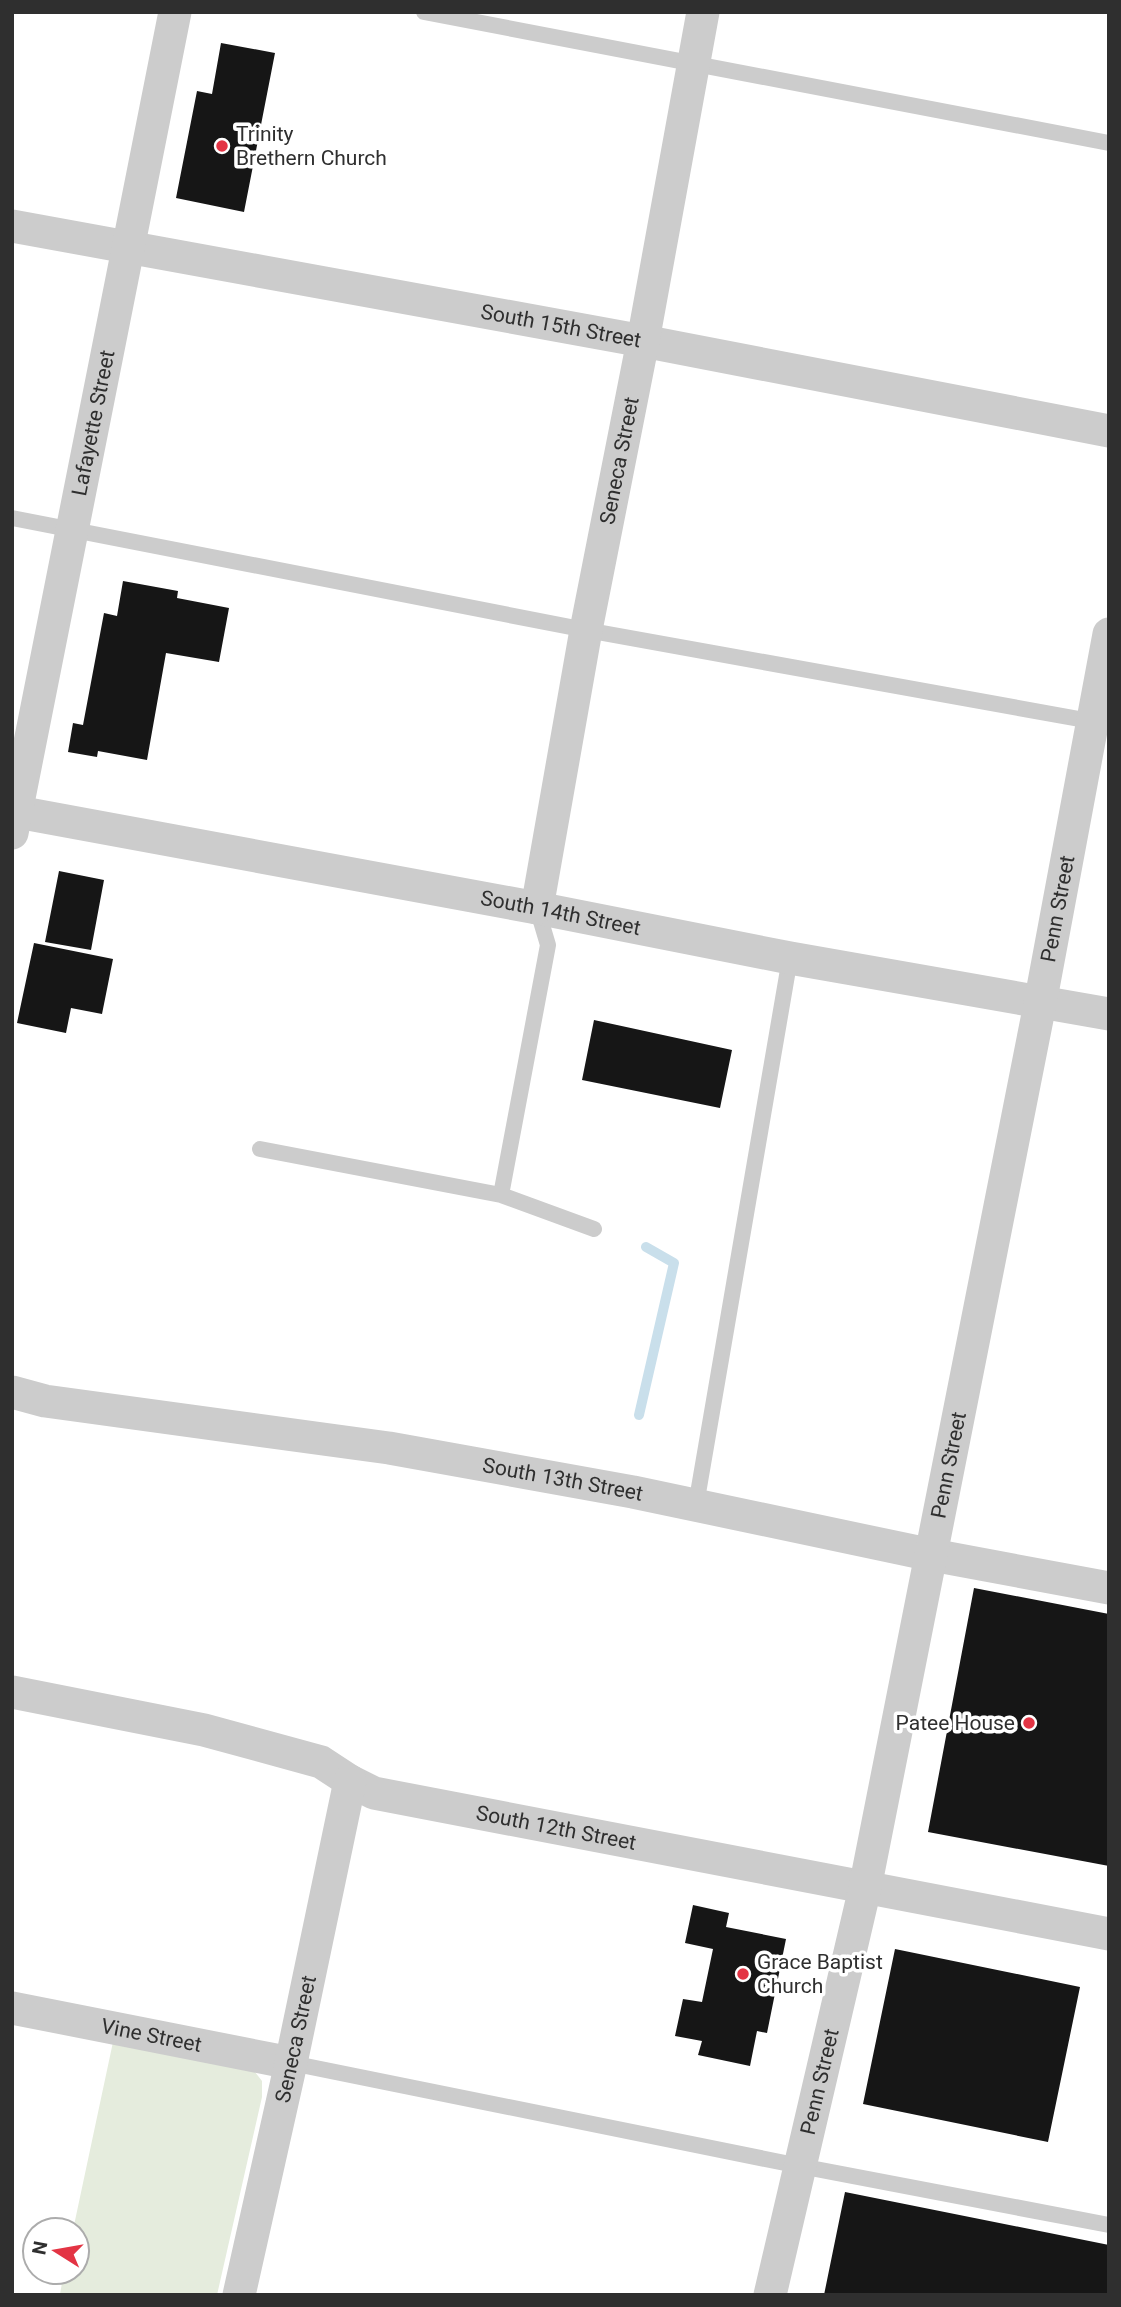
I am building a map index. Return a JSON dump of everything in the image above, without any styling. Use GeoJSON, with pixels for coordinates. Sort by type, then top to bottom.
{"type":"FeatureCollection","features":[{"type":"Feature","properties":{"kind":"street","name":"Lafayette Street"},"geometry":{"type":"LineString","coordinates":[[14,819],[175,12]]}},
{"type":"Feature","properties":{"kind":"street","name":"Seneca Street"},"geometry":{"type":"LineString","coordinates":[[537,908],[586,630],[643,341],[703,12]]}},
{"type":"Feature","properties":{"kind":"street","name":"South 15th Street"},"geometry":{"type":"LineString","coordinates":[[12,226],[643,341],[1109,431]]}},
{"type":"Feature","properties":{"kind":"street","name":"Penn Street"},"geometry":{"type":"LineString","coordinates":[[770,2295],[865,1888],[1040,1004],[1101,723],[1109,634]]}},
{"type":"Feature","properties":{"kind":"street","name":"South 14th Street"},"geometry":{"type":"LineString","coordinates":[[14,819],[537,908],[790,958],[1109,1014]]}},
{"type":"Feature","properties":{"kind":"street","name":"South 13th Street"},"geometry":{"type":"LineString","coordinates":[[12,1392],[44,1401],[389,1448],[696,1505],[932,1555],[1109,1588]]}},
{"type":"Feature","properties":{"kind":"street","name":"South 12th Street"},"geometry":{"type":"LineString","coordinates":[[12,1692],[204,1730],[321,1762],[374,1793],[1109,1934]]}},
{"type":"Feature","properties":{"kind":"street","name":"Seneca Street"},"geometry":{"type":"LineString","coordinates":[[239,2295],[350,1781]]}},
{"type":"Feature","properties":{"kind":"street","name":"Vine Street"},"geometry":{"type":"LineString","coordinates":[[12,2008],[291,2063]]}},
{"type":"Feature","properties":{"kind":"lane"},"geometry":{"type":"LineString","coordinates":[[424,12],[1109,143]]}},
{"type":"Feature","properties":{"kind":"lane"},"geometry":{"type":"LineString","coordinates":[[12,518],[586,630],[1101,723]]}},
{"type":"Feature","properties":{"kind":"lane"},"geometry":{"type":"LineString","coordinates":[[501,1195],[548,945],[537,908]]}},
{"type":"Feature","properties":{"kind":"lane"},"geometry":{"type":"LineString","coordinates":[[696,1505],[790,958]]}},
{"type":"Feature","properties":{"kind":"lane"},"geometry":{"type":"LineString","coordinates":[[260,1149],[501,1195],[594,1229]]}},
{"type":"Feature","properties":{"kind":"lane"},"geometry":{"type":"LineString","coordinates":[[291,2063],[800,2166],[1109,2225]]}},
{"type":"Feature","properties":{"kind":"green space"},"geometry":{"type":"Polygon","coordinates":[[[113,2042],[255,2072],[262,2081],[262,2097],[217,2295],[60,2294],[61,2286],[91,2286],[91,2216],[76,2216],[113,2042]]]}},
{"type":"Feature","properties":{"kind":"building","name":"Trinity Brethern Church"},"geometry":{"type":"Polygon","coordinates":[[[221,43],[275,53],[244,212],[176,198],[197,91],[212,94],[221,43]]]}},
{"type":"Feature","properties":{"kind":"building"},"geometry":{"type":"Polygon","coordinates":[[[123,581],[178,591],[177,598],[229,608],[219,662],[166,653],[147,760],[98,751],[97,757],[68,752],[73,723],[83,725],[104,613],[117,616],[123,581]]]}},
{"type":"Feature","properties":{"kind":"building"},"geometry":{"type":"Polygon","coordinates":[[[59,871],[104,880],[91,950],[45,942],[59,871]]]}},
{"type":"Feature","properties":{"kind":"building"},"geometry":{"type":"Polygon","coordinates":[[[34,943],[113,959],[102,1014],[71,1008],[66,1033],[17,1023],[34,943]]]}},
{"type":"Feature","properties":{"kind":"building"},"geometry":{"type":"Polygon","coordinates":[[[594,1020],[732,1050],[720,1108],[582,1080],[594,1020]]]}},
{"type":"Feature","properties":{"kind":"building","name":"Patee House"},"geometry":{"type":"Polygon","coordinates":[[[974,1588],[1109,1614],[1109,1866],[928,1832],[974,1588]]]}},
{"type":"Feature","properties":{"kind":"building","name":"Grace Baptist Church"},"geometry":{"type":"Polygon","coordinates":[[[693,1905],[729,1913],[726,1927],[786,1939],[767,2033],[757,2031],[750,2066],[698,2055],[702,2041],[675,2036],[683,1999],[702,2002],[713,1949],[685,1943],[693,1905]]]}},
{"type":"Feature","properties":{"kind":"building"},"geometry":{"type":"Polygon","coordinates":[[[895,1949],[1080,1987],[1048,2142],[863,2104],[895,1949]]]}},
{"type":"Feature","properties":{"kind":"building"},"geometry":{"type":"Polygon","coordinates":[[[845,2192],[1109,2245],[1109,2295],[824,2295],[845,2192]]]}},
{"type":"Feature","properties":{"kind":"waterway"},"geometry":{"type":"LineString","coordinates":[[639,1415],[674,1263],[646,1247]]}},
{"type":"Feature","properties":{"kind":"place","name":"Trinity Brethern Church"},"geometry":{"type":"Point","coordinates":[222,146]}},
{"type":"Feature","properties":{"kind":"place","name":"Patee House"},"geometry":{"type":"Point","coordinates":[1029,1723]}},
{"type":"Feature","properties":{"kind":"place","name":"Grace Baptist Church"},"geometry":{"type":"Point","coordinates":[743,1974]}}]}
